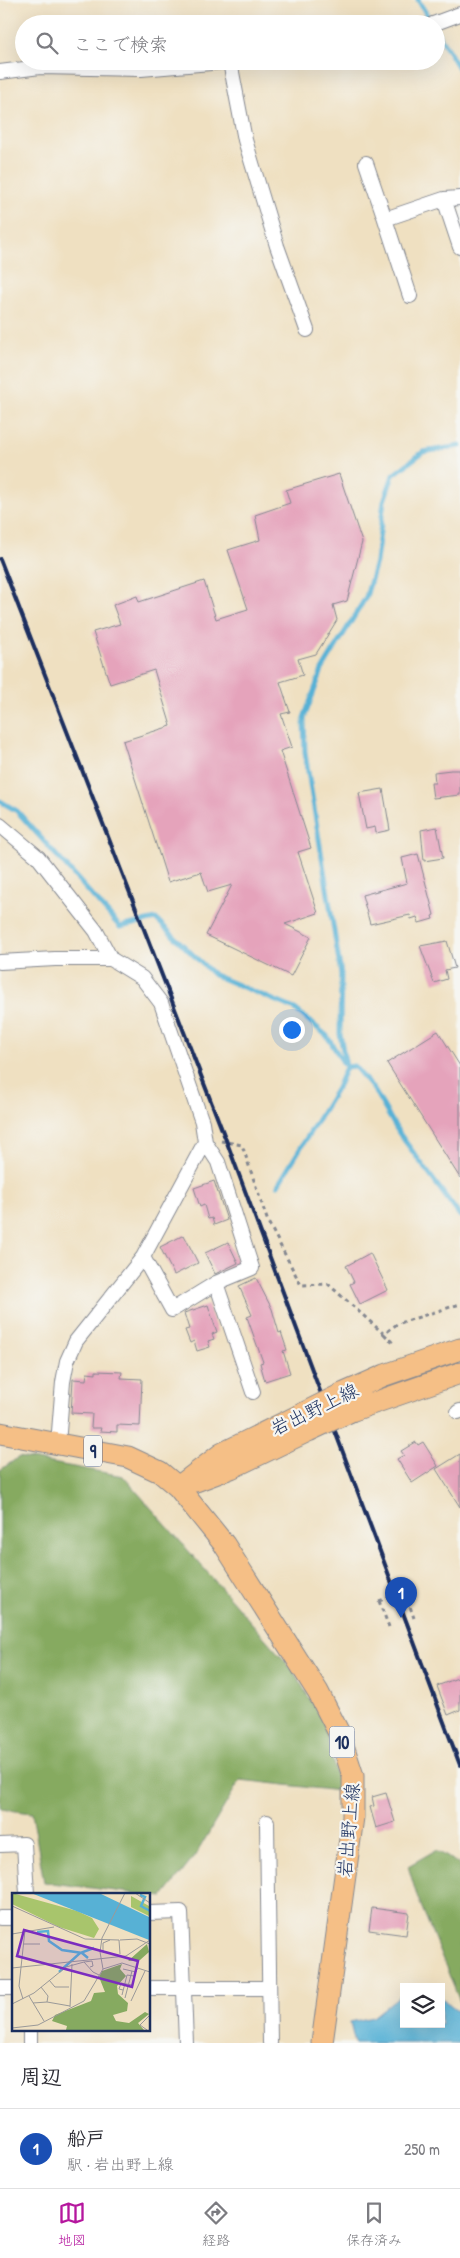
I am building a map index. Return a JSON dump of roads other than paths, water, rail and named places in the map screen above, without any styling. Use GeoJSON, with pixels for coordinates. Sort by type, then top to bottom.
{"type":"FeatureCollection","features":[{"type":"Feature","properties":{"kind":"main road","name":"岩出野上線"},"geometry":{"type":"LineString","coordinates":[[347,1403],[385,1375],[460,1349]]}},
{"type":"Feature","properties":{"kind":"main road","name":"岩出野上線"},"geometry":{"type":"LineString","coordinates":[[322,2043],[353,1817],[353,1776],[339,1733],[318,1692],[224,1544],[178,1487],[231,1468],[305,1423],[347,1403],[460,1373]]}},
{"type":"Feature","properties":{"kind":"main road","name":"9"},"geometry":{"type":"LineString","coordinates":[[0,1433],[128,1457],[160,1472],[178,1487]]}},
{"type":"Feature","properties":{"kind":"street"},"geometry":{"type":"LineString","coordinates":[[445,20],[457,15]]}},
{"type":"Feature","properties":{"kind":"street"},"geometry":{"type":"LineString","coordinates":[[0,72],[16,70]]}},
{"type":"Feature","properties":{"kind":"street"},"geometry":{"type":"LineString","coordinates":[[233,70],[245,140],[277,246],[307,330]]}},
{"type":"Feature","properties":{"kind":"street"},"geometry":{"type":"LineString","coordinates":[[366,163],[410,296]]}},
{"type":"Feature","properties":{"kind":"street"},"geometry":{"type":"LineString","coordinates":[[385,219],[444,199],[460,198]]}},
{"type":"Feature","properties":{"kind":"street"},"geometry":{"type":"LineString","coordinates":[[444,199],[460,247]]}},
{"type":"Feature","properties":{"kind":"street"},"geometry":{"type":"LineString","coordinates":[[0,825],[38,857],[96,930],[111,959],[142,978],[161,1003],[202,1122],[205,1142],[218,1162],[252,1268],[216,1284],[172,1310],[143,1257]]}},
{"type":"Feature","properties":{"kind":"street"},"geometry":{"type":"LineString","coordinates":[[0,962],[55,959],[111,959]]}},
{"type":"Feature","properties":{"kind":"street"},"geometry":{"type":"LineString","coordinates":[[58,1444],[67,1361],[76,1341],[143,1257],[205,1142]]}},
{"type":"Feature","properties":{"kind":"street"},"geometry":{"type":"LineString","coordinates":[[216,1284],[253,1392]]}},
{"type":"Feature","properties":{"kind":"street"},"geometry":{"type":"LineString","coordinates":[[267,1822],[270,2043]]}},
{"type":"Feature","properties":{"kind":"street"},"geometry":{"type":"LineString","coordinates":[[0,1845],[24,1844],[26,1893]]}},
{"type":"Feature","properties":{"kind":"street"},"geometry":{"type":"LineString","coordinates":[[150,1913],[181,1912],[186,2043]]}},
{"type":"Feature","properties":{"kind":"street"},"geometry":{"type":"LineString","coordinates":[[150,1988],[269,1988]]}},
{"type":"Feature","properties":{"kind":"street"},"geometry":{"type":"LineString","coordinates":[[30,2030],[30,2043]]}},
{"type":"Feature","properties":{"kind":"water"},"geometry":{"type":"Polygon","coordinates":[[[400,1995],[400,2028],[445,2028],[445,2001],[460,2012],[460,2043],[355,2043],[350,2022],[373,2017],[400,1995]]]}},
{"type":"Feature","properties":{"kind":"waterway"},"geometry":{"type":"LineString","coordinates":[[418,0],[427,15]]}},
{"type":"Feature","properties":{"kind":"waterway"},"geometry":{"type":"LineString","coordinates":[[445,45],[460,70]]}},
{"type":"Feature","properties":{"kind":"waterway"},"geometry":{"type":"LineString","coordinates":[[278,1185],[337,1088],[346,1067],[340,1034],[341,974],[305,753],[304,718],[322,670],[366,597],[376,562],[384,501],[393,475],[423,452],[460,446]]}},
{"type":"Feature","properties":{"kind":"waterway"},"geometry":{"type":"LineString","coordinates":[[0,801],[17,811],[120,927],[156,919],[214,975],[295,1009],[327,1036],[344,1064]]}},
{"type":"Feature","properties":{"kind":"waterway"},"geometry":{"type":"LineString","coordinates":[[346,1067],[354,1066],[374,1090],[399,1133],[460,1216]]}},
{"type":"Feature","properties":{"kind":"railway"},"geometry":{"type":"LineString","coordinates":[[0,559],[226,1140],[460,1765]]}},
{"type":"Feature","properties":{"kind":"place","name":"船戸"},"geometry":{"type":"Point","coordinates":[401,1618]}}]}
